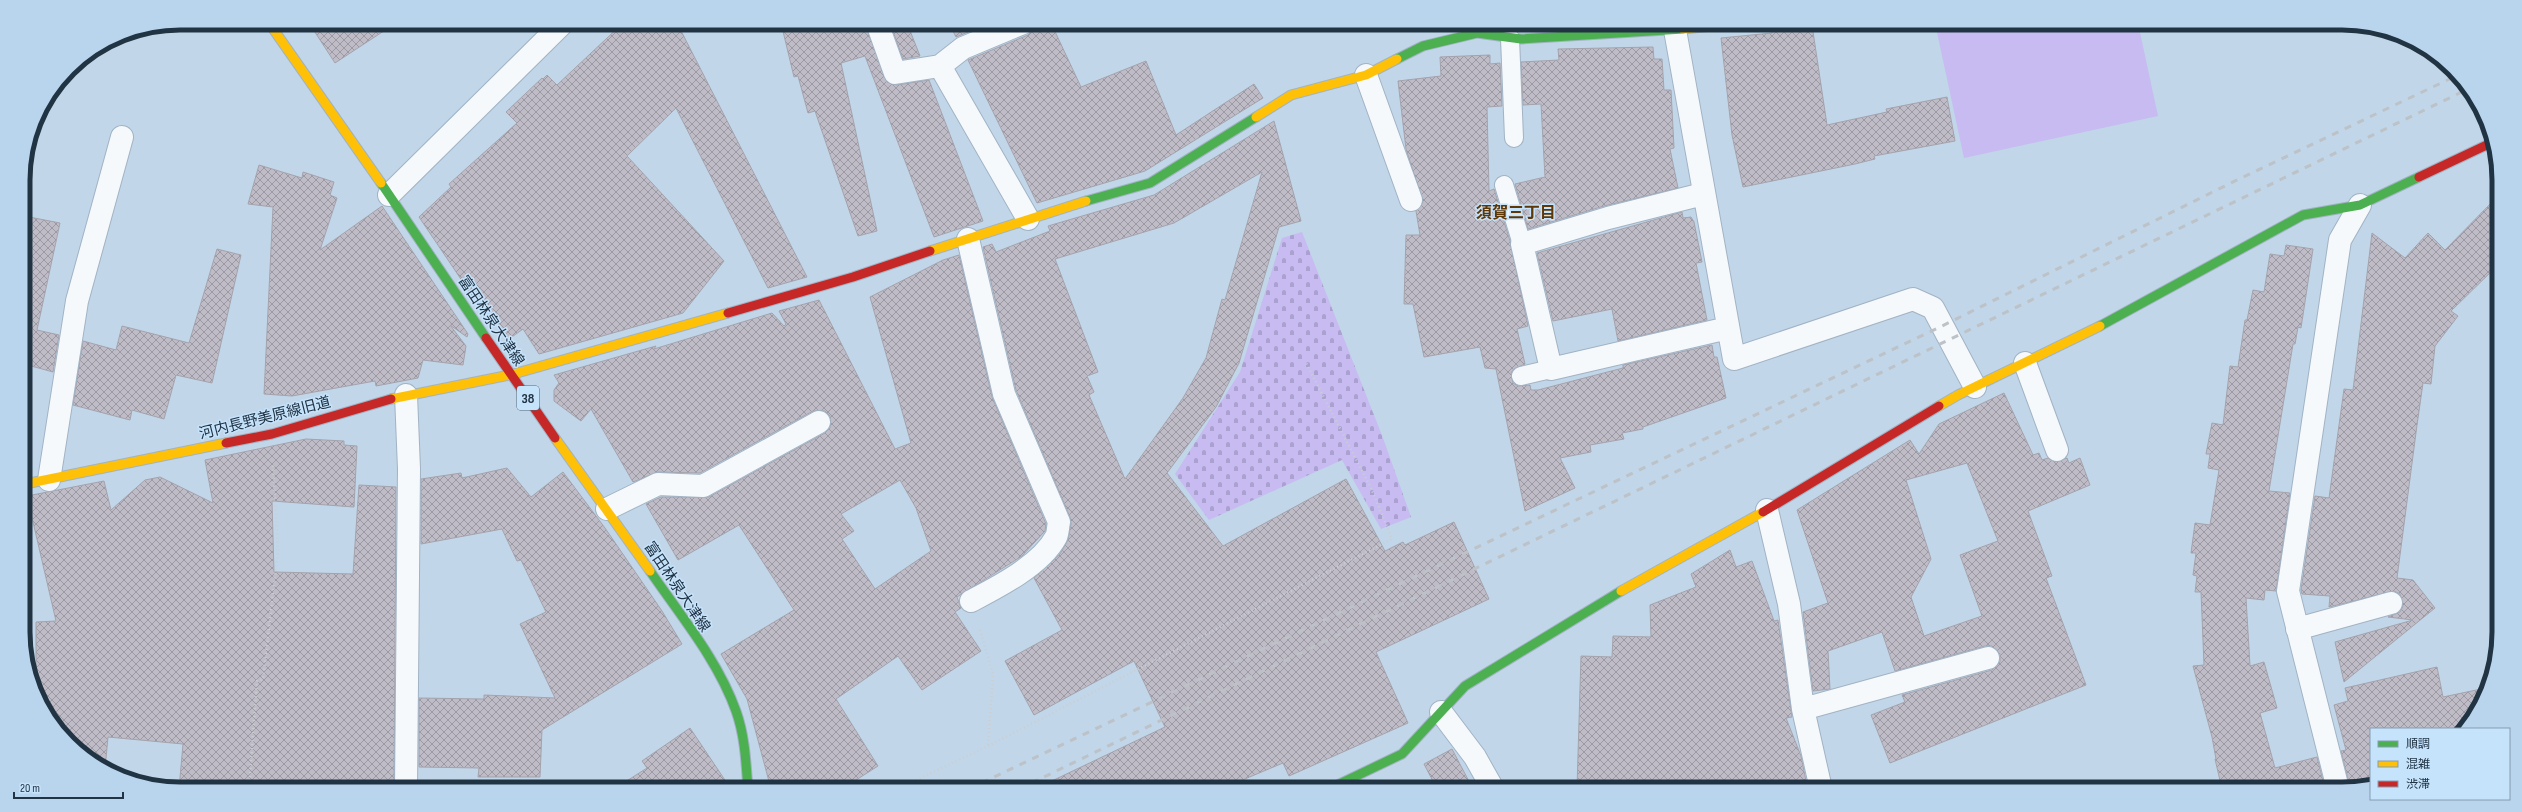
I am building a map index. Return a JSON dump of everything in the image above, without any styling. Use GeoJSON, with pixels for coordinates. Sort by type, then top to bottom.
{"type":"FeatureCollection","features":[{"type":"Feature","properties":{"kind":"street","name":"富田林泉大津線"},"geometry":{"type":"LineString","coordinates":[[274,30],[359,141],[389,195],[510,375],[607,508],[694,635],[724,684],[736,711],[743,736],[747,782]]}},
{"type":"Feature","properties":{"kind":"street"},"geometry":{"type":"LineString","coordinates":[[389,195],[556,30]]}},
{"type":"Feature","properties":{"kind":"street"},"geometry":{"type":"LineString","coordinates":[[880,30],[895,73],[940,66],[963,48],[1006,30]]}},
{"type":"Feature","properties":{"kind":"street","name":"河内長野美原線旧道"},"geometry":{"type":"LineString","coordinates":[[30,483],[272,434],[406,395],[510,375],[853,277],[1028,219],[1150,183],[1291,95],[1366,74],[1423,46],[1477,33],[1521,39],[1636,30]]}},
{"type":"Feature","properties":{"kind":"street"},"geometry":{"type":"LineString","coordinates":[[1675,30],[1734,359],[1913,298],[1933,308],[1975,387]]}},
{"type":"Feature","properties":{"kind":"street"},"geometry":{"type":"LineString","coordinates":[[940,66],[1028,219]]}},
{"type":"Feature","properties":{"kind":"street"},"geometry":{"type":"LineString","coordinates":[[1366,74],[1411,200]]}},
{"type":"Feature","properties":{"kind":"street"},"geometry":{"type":"LineString","coordinates":[[49,480],[77,301],[122,137]]}},
{"type":"Feature","properties":{"kind":"street"},"geometry":{"type":"LineString","coordinates":[[1344,782],[1402,754],[1465,686],[1578,616],[1767,510],[1958,395],[2128,313],[2303,215],[2360,205],[2488,145]]}},
{"type":"Feature","properties":{"kind":"street"},"geometry":{"type":"LineString","coordinates":[[1703,194],[1608,218],[1522,244],[1551,369],[1728,328]]}},
{"type":"Feature","properties":{"kind":"street"},"geometry":{"type":"LineString","coordinates":[[2336,782],[2288,591],[2340,240],[2360,205]]}},
{"type":"Feature","properties":{"kind":"street"},"geometry":{"type":"LineString","coordinates":[[968,239],[1004,394],[1059,522],[1057,536],[1044,552],[1006,583],[971,601]]}},
{"type":"Feature","properties":{"kind":"street"},"geometry":{"type":"LineString","coordinates":[[2025,363],[2057,450]]}},
{"type":"Feature","properties":{"kind":"street"},"geometry":{"type":"LineString","coordinates":[[406,395],[408,477],[406,782]]}},
{"type":"Feature","properties":{"kind":"street"},"geometry":{"type":"LineString","coordinates":[[607,508],[658,484],[703,486],[819,422]]}},
{"type":"Feature","properties":{"kind":"street"},"geometry":{"type":"LineString","coordinates":[[1767,510],[1789,604],[1803,710],[1819,782]]}},
{"type":"Feature","properties":{"kind":"street"},"geometry":{"type":"LineString","coordinates":[[2297,630],[2391,603]]}},
{"type":"Feature","properties":{"kind":"street"},"geometry":{"type":"LineString","coordinates":[[1803,710],[1988,658]]}},
{"type":"Feature","properties":{"kind":"street"},"geometry":{"type":"LineString","coordinates":[[1441,712],[1475,757],[1489,782]]}},
{"type":"Feature","properties":{"kind":"lane"},"geometry":{"type":"LineString","coordinates":[[1510,38],[1514,138]]}},
{"type":"Feature","properties":{"kind":"lane"},"geometry":{"type":"LineString","coordinates":[[1504,185],[1522,244]]}},
{"type":"Feature","properties":{"kind":"lane"},"geometry":{"type":"LineString","coordinates":[[1521,376],[1551,369]]}},
{"type":"Feature","properties":{"kind":"path"},"geometry":{"type":"LineString","coordinates":[[913,782],[988,746],[1392,539],[1371,488],[1305,361]]}},
{"type":"Feature","properties":{"kind":"path"},"geometry":{"type":"LineString","coordinates":[[249,782],[256,681],[263,680],[278,552],[272,434]]}},
{"type":"Feature","properties":{"kind":"path"},"geometry":{"type":"LineString","coordinates":[[971,601],[993,674],[988,746]]}},
{"type":"Feature","properties":{"kind":"green space"},"geometry":{"type":"Polygon","coordinates":[[[1937,30],[2140,30],[2158,116],[1964,158],[1937,30]]]}},
{"type":"Feature","properties":{"kind":"green space"},"geometry":{"type":"Polygon","coordinates":[[[1302,232],[1383,438],[1411,517],[1381,529],[1342,460],[1209,520],[1175,474],[1240,372],[1282,238],[1302,232]]]}},
{"type":"Feature","properties":{"kind":"building"},"geometry":{"type":"Polygon","coordinates":[[[314,30],[385,30],[335,63],[314,30]]]}},
{"type":"Feature","properties":{"kind":"building"},"geometry":{"type":"Polygon","coordinates":[[[616,30],[681,30],[807,277],[768,288],[676,108],[627,156],[724,261],[683,313],[539,354],[523,329],[509,339],[474,288],[473,297],[419,217],[451,187],[449,184],[517,123],[506,112],[547,75],[557,85],[616,30]]]}},
{"type":"Feature","properties":{"kind":"building"},"geometry":{"type":"Polygon","coordinates":[[[783,30],[868,30],[887,82],[897,85],[929,80],[983,221],[934,237],[865,56],[841,63],[877,231],[858,236],[815,111],[808,113],[798,76],[794,77],[783,30]]]}},
{"type":"Feature","properties":{"kind":"building"},"geometry":{"type":"Polygon","coordinates":[[[893,30],[910,30],[920,56],[903,59],[893,30]]]}},
{"type":"Feature","properties":{"kind":"building"},"geometry":{"type":"Polygon","coordinates":[[[952,30],[973,30],[956,37],[952,30]]]}},
{"type":"Feature","properties":{"kind":"building"},"geometry":{"type":"Polygon","coordinates":[[[1033,30],[1054,30],[1081,87],[1146,61],[1176,135],[1254,84],[1263,98],[1145,171],[1037,203],[968,60],[1028,35],[1033,30]]]}},
{"type":"Feature","properties":{"kind":"building"},"geometry":{"type":"Polygon","coordinates":[[[1772,30],[1813,30],[1827,125],[1887,112],[1886,109],[1947,97],[1955,141],[1874,156],[1875,159],[1855,164],[1743,187],[1732,135],[1721,38],[1772,33],[1772,30]]]}},
{"type":"Feature","properties":{"kind":"building"},"geometry":{"type":"Polygon","coordinates":[[[1653,47],[1654,59],[1662,59],[1664,90],[1671,90],[1674,148],[1670,149],[1678,188],[1604,206],[1528,229],[1515,184],[1545,177],[1541,104],[1523,105],[1521,62],[1559,60],[1558,49],[1653,47]]]}},
{"type":"Feature","properties":{"kind":"building"},"geometry":{"type":"Polygon","coordinates":[[[1490,55],[1490,64],[1500,63],[1502,106],[1487,107],[1489,191],[1494,189],[1510,241],[1528,326],[1517,329],[1525,364],[1514,369],[1511,373],[1513,383],[1518,386],[1530,385],[1531,390],[1538,390],[1623,368],[1623,365],[1712,345],[1714,357],[1717,357],[1726,398],[1643,427],[1643,429],[1622,433],[1624,439],[1590,445],[1591,452],[1560,458],[1575,488],[1525,511],[1496,369],[1485,368],[1480,347],[1424,357],[1413,304],[1404,304],[1406,235],[1420,235],[1416,211],[1423,202],[1406,149],[1398,81],[1441,76],[1440,57],[1490,55]]]}},
{"type":"Feature","properties":{"kind":"building"},"geometry":{"type":"Polygon","coordinates":[[[1274,121],[1301,221],[1279,227],[1239,363],[1216,407],[1167,473],[1223,546],[1346,479],[1385,551],[1403,542],[1405,545],[1454,522],[1489,599],[1376,652],[1408,723],[1289,776],[1283,763],[1238,782],[1050,782],[1165,727],[1134,661],[1034,715],[1005,661],[1062,630],[1034,578],[1060,554],[1068,540],[1071,524],[1070,517],[1016,390],[983,247],[992,244],[996,252],[1050,231],[1048,226],[1154,195],[1274,121]],[[1262,172],[1174,223],[1055,259],[1098,372],[1087,376],[1094,392],[1089,395],[1125,479],[1183,398],[1206,358],[1222,299],[1225,300],[1262,172]]]}},
{"type":"Feature","properties":{"kind":"building"},"geometry":{"type":"Polygon","coordinates":[[[259,165],[302,178],[303,172],[334,182],[330,195],[337,198],[320,250],[382,206],[468,334],[467,337],[450,325],[466,346],[463,365],[423,360],[418,378],[376,386],[375,381],[292,396],[264,394],[273,207],[248,204],[259,165]]]}},
{"type":"Feature","properties":{"kind":"building"},"geometry":{"type":"Polygon","coordinates":[[[2492,202],[2492,271],[2451,311],[2458,316],[2435,346],[2431,384],[2423,383],[2417,425],[2397,578],[2413,580],[2435,608],[2344,682],[2335,642],[2413,620],[2388,617],[2400,612],[2403,606],[2400,594],[2394,591],[2329,607],[2330,596],[2302,594],[2301,590],[2315,496],[2329,498],[2344,389],[2353,390],[2372,233],[2405,258],[2428,233],[2445,250],[2492,202]]]}},
{"type":"Feature","properties":{"kind":"building"},"geometry":{"type":"Polygon","coordinates":[[[1682,212],[1683,218],[1691,217],[1694,222],[1702,262],[1696,263],[1707,320],[1618,341],[1612,309],[1553,321],[1537,253],[1682,212]]]}},
{"type":"Feature","properties":{"kind":"building"},"geometry":{"type":"Polygon","coordinates":[[[30,217],[60,223],[37,330],[59,335],[53,372],[30,366],[30,217]]]}},
{"type":"Feature","properties":{"kind":"building"},"geometry":{"type":"Polygon","coordinates":[[[2286,245],[2313,249],[2301,328],[2298,327],[2295,344],[2293,344],[2269,491],[2290,493],[2276,591],[2265,590],[2264,600],[2246,598],[2250,666],[2264,662],[2277,708],[2260,713],[2275,768],[2317,757],[2323,782],[2220,782],[2212,737],[2193,666],[2204,665],[2201,592],[2195,592],[2197,576],[2193,575],[2196,553],[2191,553],[2195,523],[2210,525],[2219,470],[2208,468],[2210,454],[2206,454],[2212,423],[2223,425],[2230,366],[2238,367],[2245,320],[2247,320],[2253,290],[2264,292],[2270,254],[2284,256],[2286,245]]]}},
{"type":"Feature","properties":{"kind":"building"},"geometry":{"type":"Polygon","coordinates":[[[217,249],[241,255],[212,383],[176,375],[164,419],[132,410],[130,420],[73,405],[83,341],[116,350],[122,326],[189,343],[217,249]]]}},
{"type":"Feature","properties":{"kind":"building"},"geometry":{"type":"Polygon","coordinates":[[[959,255],[992,397],[1046,524],[1045,531],[1022,556],[957,597],[961,608],[955,612],[981,651],[922,690],[898,656],[836,699],[878,766],[853,782],[769,782],[747,699],[721,654],[794,610],[739,525],[678,560],[646,504],[661,497],[709,497],[825,433],[830,428],[830,416],[825,411],[813,411],[700,473],[658,472],[633,482],[591,409],[581,421],[554,401],[554,390],[559,383],[554,375],[656,346],[654,349],[772,313],[784,326],[786,324],[779,311],[819,300],[895,449],[911,443],[870,297],[943,260],[959,255]],[[900,480],[841,514],[854,531],[842,539],[875,589],[931,551],[916,508],[900,480]]]}},
{"type":"Feature","properties":{"kind":"building"},"geometry":{"type":"Polygon","coordinates":[[[2004,393],[2033,455],[2039,453],[2042,460],[2048,458],[2055,462],[2067,458],[2069,463],[2080,458],[2090,485],[2028,511],[2052,576],[2046,578],[2086,685],[1890,763],[1871,715],[1905,702],[1902,695],[1992,670],[2000,662],[2000,654],[1992,646],[1985,646],[1895,671],[1882,632],[1828,651],[1830,689],[1813,691],[1803,612],[1828,603],[1797,510],[1910,440],[1919,454],[1939,424],[2004,393]],[[1967,463],[1906,480],[1931,559],[1911,597],[1924,636],[1982,616],[1960,555],[1998,541],[1967,463]]]}},
{"type":"Feature","properties":{"kind":"building"},"geometry":{"type":"Polygon","coordinates":[[[306,439],[344,441],[344,445],[357,446],[354,507],[272,501],[274,572],[353,574],[359,485],[396,487],[394,782],[180,782],[183,744],[108,737],[106,762],[81,745],[67,731],[50,707],[41,689],[36,674],[36,622],[56,621],[30,509],[30,495],[104,481],[111,510],[145,480],[160,477],[213,503],[205,460],[306,439]]]}},
{"type":"Feature","properties":{"kind":"building"},"geometry":{"type":"Polygon","coordinates":[[[507,468],[531,497],[563,472],[605,528],[662,611],[682,644],[542,730],[540,777],[478,777],[479,768],[419,767],[419,698],[484,699],[484,695],[555,698],[520,624],[546,612],[521,560],[517,561],[502,529],[421,544],[421,479],[461,473],[462,478],[507,468]]]}},
{"type":"Feature","properties":{"kind":"building"},"geometry":{"type":"Polygon","coordinates":[[[1730,550],[1736,567],[1752,561],[1774,621],[1778,620],[1792,717],[1786,718],[1801,756],[1806,781],[1577,782],[1581,656],[1612,657],[1613,636],[1651,637],[1650,605],[1696,587],[1691,574],[1730,550]]]}},
{"type":"Feature","properties":{"kind":"building"},"geometry":{"type":"Polygon","coordinates":[[[2437,667],[2443,697],[2481,689],[2472,707],[2457,728],[2370,728],[2370,779],[2349,782],[2341,751],[2346,750],[2334,705],[2348,701],[2345,688],[2437,667]]]}},
{"type":"Feature","properties":{"kind":"building"},"geometry":{"type":"Polygon","coordinates":[[[690,728],[726,782],[625,782],[647,768],[642,761],[690,728]]]}},
{"type":"Feature","properties":{"kind":"building"},"geometry":{"type":"Polygon","coordinates":[[[1452,749],[1469,782],[1433,782],[1424,764],[1452,749]]]}},
{"type":"Feature","properties":{"kind":"railway"},"geometry":{"type":"LineString","coordinates":[[984,782],[1942,326],[2239,179],[2452,78]]}},
{"type":"Feature","properties":{"kind":"railway"},"geometry":{"type":"LineString","coordinates":[[1033,782],[2463,91]]}},
{"type":"Feature","properties":{"kind":"traffic: fast"},"geometry":{"type":"LineString","coordinates":[[1397,59],[1423,46],[1477,33],[1521,39],[1667,30]]}},
{"type":"Feature","properties":{"kind":"traffic: fast"},"geometry":{"type":"LineString","coordinates":[[1086,201],[1150,183],[1256,117]]}},
{"type":"Feature","properties":{"kind":"traffic: fast"},"geometry":{"type":"LineString","coordinates":[[2100,326],[2303,215],[2360,205],[2419,177]]}},
{"type":"Feature","properties":{"kind":"traffic: fast"},"geometry":{"type":"LineString","coordinates":[[381,183],[486,338]]}},
{"type":"Feature","properties":{"kind":"traffic: fast"},"geometry":{"type":"LineString","coordinates":[[650,571],[698,638],[728,692],[739,720],[745,750],[747,782]]}},
{"type":"Feature","properties":{"kind":"traffic: fast"},"geometry":{"type":"LineString","coordinates":[[1344,782],[1402,754],[1465,686],[1621,591]]}},
{"type":"Feature","properties":{"kind":"traffic: slow"},"geometry":{"type":"LineString","coordinates":[[274,30],[381,183]]}},
{"type":"Feature","properties":{"kind":"traffic: slow"},"geometry":{"type":"LineString","coordinates":[[1256,117],[1291,95],[1366,75],[1397,59]]}},
{"type":"Feature","properties":{"kind":"traffic: slow"},"geometry":{"type":"LineString","coordinates":[[930,251],[1086,201]]}},
{"type":"Feature","properties":{"kind":"traffic: slow"},"geometry":{"type":"LineString","coordinates":[[391,399],[510,375],[728,313]]}},
{"type":"Feature","properties":{"kind":"traffic: slow"},"geometry":{"type":"LineString","coordinates":[[1939,406],[1958,395],[2100,326]]}},
{"type":"Feature","properties":{"kind":"traffic: slow"},"geometry":{"type":"LineString","coordinates":[[555,438],[650,571]]}},
{"type":"Feature","properties":{"kind":"traffic: slow"},"geometry":{"type":"LineString","coordinates":[[30,483],[226,443]]}},
{"type":"Feature","properties":{"kind":"traffic: slow"},"geometry":{"type":"LineString","coordinates":[[1621,591],[1763,512]]}},
{"type":"Feature","properties":{"kind":"traffic: jam"},"geometry":{"type":"LineString","coordinates":[[2419,177],[2488,145]]}},
{"type":"Feature","properties":{"kind":"traffic: jam"},"geometry":{"type":"LineString","coordinates":[[728,313],[853,277],[930,251]]}},
{"type":"Feature","properties":{"kind":"traffic: jam"},"geometry":{"type":"LineString","coordinates":[[486,338],[555,438]]}},
{"type":"Feature","properties":{"kind":"traffic: jam"},"geometry":{"type":"LineString","coordinates":[[226,443],[272,434],[391,399]]}},
{"type":"Feature","properties":{"kind":"traffic: jam"},"geometry":{"type":"LineString","coordinates":[[1763,512],[1939,406]]}},
{"type":"Feature","properties":{"kind":"district","name":"須賀三丁目"},"geometry":{"type":"Point","coordinates":[1516,213]}}]}
